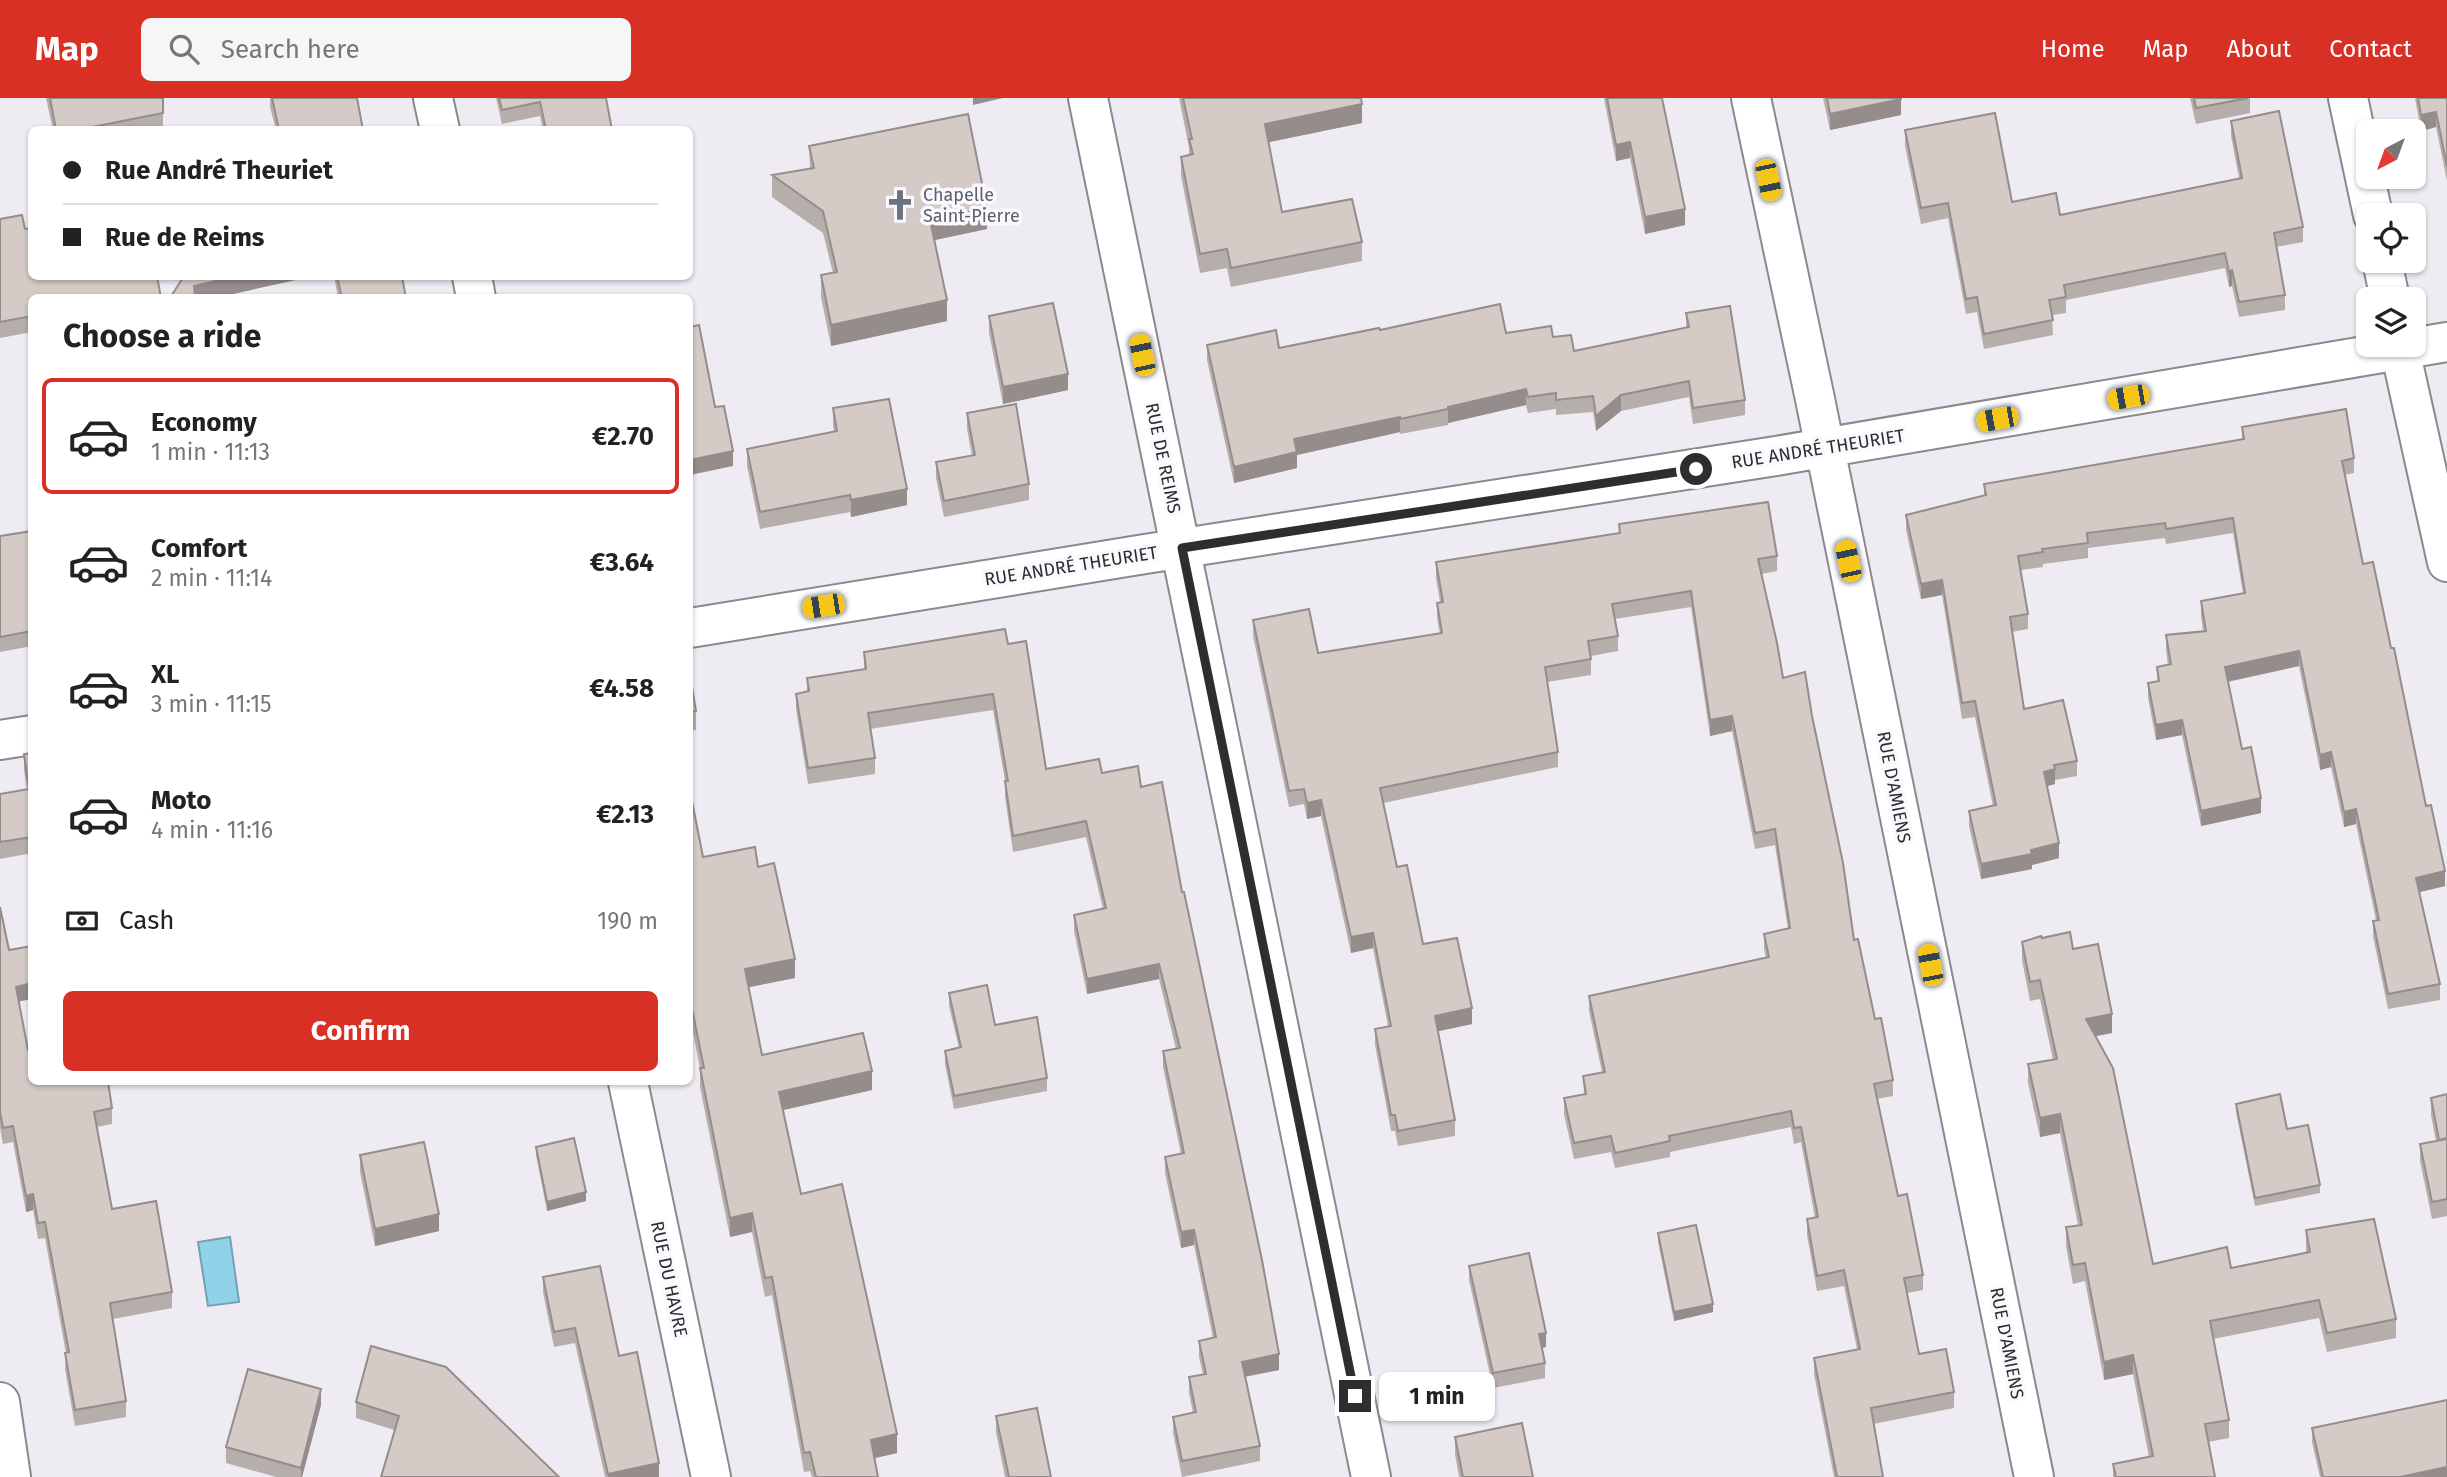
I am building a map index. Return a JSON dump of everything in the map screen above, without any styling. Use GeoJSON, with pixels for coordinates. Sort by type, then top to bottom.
{"type":"FeatureCollection","features":[{"type":"Feature","properties":{"kind":"street"},"geometry":{"type":"LineString","coordinates":[[433,98],[439,126]]}},
{"type":"Feature","properties":{"kind":"street","name":"RUE DE REIMS"},"geometry":{"type":"LineString","coordinates":[[1088,98],[1371,1477]]}},
{"type":"Feature","properties":{"kind":"street","name":"RUE D'AMIENS"},"geometry":{"type":"LineString","coordinates":[[1751,98],[2034,1477]]}},
{"type":"Feature","properties":{"kind":"street"},"geometry":{"type":"LineString","coordinates":[[2348,98],[2370,203]]}},
{"type":"Feature","properties":{"kind":"street","name":"RUE ANDRÉ THEURIET"},"geometry":{"type":"LineString","coordinates":[[2426,344],[2447,342]]}},
{"type":"Feature","properties":{"kind":"street","name":"RUE ANDRÉ THEURIET"},"geometry":{"type":"LineString","coordinates":[[693,628],[1182,548],[1825,449],[2356,355]]}},
{"type":"Feature","properties":{"kind":"street"},"geometry":{"type":"LineString","coordinates":[[2402,357],[2447,562]]}},
{"type":"Feature","properties":{"kind":"street"},"geometry":{"type":"LineString","coordinates":[[0,740],[28,736]]}},
{"type":"Feature","properties":{"kind":"street","name":"RUE DU HAVRE"},"geometry":{"type":"LineString","coordinates":[[629,1085],[711,1477]]}},
{"type":"Feature","properties":{"kind":"street"},"geometry":{"type":"LineString","coordinates":[[0,1402],[12,1477]]}},
{"type":"Feature","properties":{"kind":"water"},"geometry":{"type":"Polygon","coordinates":[[[230,1237],[239,1302],[208,1306],[198,1242],[230,1237]]]}},
{"type":"Feature","properties":{"kind":"building"},"geometry":{"type":"Polygon","coordinates":[[[50,98],[163,98],[163,113],[97,126],[55,126],[50,98]]]}},
{"type":"Feature","properties":{"kind":"building"},"geometry":{"type":"Polygon","coordinates":[[[272,98],[357,98],[362,126],[278,126],[272,98]]]}},
{"type":"Feature","properties":{"kind":"building"},"geometry":{"type":"Polygon","coordinates":[[[499,98],[606,98],[611,126],[545,126],[540,102],[502,110],[499,98]]]}},
{"type":"Feature","properties":{"kind":"building"},"geometry":{"type":"Polygon","coordinates":[[[1183,98],[1361,98],[1362,104],[1265,124],[1282,212],[1352,199],[1362,242],[1231,268],[1227,249],[1200,254],[1181,157],[1193,154],[1183,98]]]}},
{"type":"Feature","properties":{"kind":"building"},"geometry":{"type":"Polygon","coordinates":[[[1607,98],[1662,98],[1685,209],[1645,217],[1630,142],[1616,145],[1607,98]]]}},
{"type":"Feature","properties":{"kind":"building"},"geometry":{"type":"Polygon","coordinates":[[[1827,98],[1901,98],[1901,99],[1830,114],[1827,98]]]}},
{"type":"Feature","properties":{"kind":"building"},"geometry":{"type":"Polygon","coordinates":[[[2194,98],[2248,98],[2196,108],[2194,98]]]}},
{"type":"Feature","properties":{"kind":"building"},"geometry":{"type":"Polygon","coordinates":[[[2418,98],[2447,98],[2447,166],[2436,112],[2421,115],[2418,98]]]}},
{"type":"Feature","properties":{"kind":"building"},"geometry":{"type":"Polygon","coordinates":[[[2279,111],[2303,227],[2274,233],[2285,295],[2239,302],[2225,253],[2064,285],[2066,297],[2049,300],[2053,320],[1984,334],[1977,297],[1966,299],[1948,203],[1921,208],[1905,130],[1995,113],[2012,202],[2056,193],[2060,215],[2242,178],[2231,121],[2279,111]]]}},
{"type":"Feature","properties":{"kind":"building"},"geometry":{"type":"Polygon","coordinates":[[[968,114],[987,208],[930,220],[947,300],[831,325],[821,275],[837,272],[823,211],[772,175],[814,168],[809,146],[968,114]]]}},
{"type":"Feature","properties":{"kind":"building"},"geometry":{"type":"Polygon","coordinates":[[[22,215],[25,229],[28,229],[28,280],[158,280],[160,294],[28,294],[28,317],[0,322],[0,219],[22,215]]]}},
{"type":"Feature","properties":{"kind":"building"},"geometry":{"type":"Polygon","coordinates":[[[181,280],[220,280],[194,286],[195,294],[173,294],[181,280]]]}},
{"type":"Feature","properties":{"kind":"building"},"geometry":{"type":"Polygon","coordinates":[[[338,280],[403,280],[405,294],[341,294],[338,280]]]}},
{"type":"Feature","properties":{"kind":"building"},"geometry":{"type":"Polygon","coordinates":[[[1053,303],[1068,374],[1003,387],[989,316],[1053,303]]]}},
{"type":"Feature","properties":{"kind":"building"},"geometry":{"type":"Polygon","coordinates":[[[1500,304],[1506,333],[1551,326],[1553,337],[1571,335],[1574,351],[1689,327],[1686,313],[1730,306],[1745,400],[1693,408],[1689,381],[1621,395],[1596,416],[1593,396],[1556,400],[1556,393],[1528,397],[1526,389],[1448,409],[1294,439],[1297,452],[1234,467],[1207,345],[1276,330],[1279,348],[1500,304]]]}},
{"type":"Feature","properties":{"kind":"building"},"geometry":{"type":"Polygon","coordinates":[[[699,325],[715,407],[724,406],[733,451],[693,459],[693,326],[699,325]]]}},
{"type":"Feature","properties":{"kind":"building"},"geometry":{"type":"Polygon","coordinates":[[[889,399],[907,489],[851,500],[850,495],[760,512],[747,449],[837,431],[833,408],[889,399]]]}},
{"type":"Feature","properties":{"kind":"building"},"geometry":{"type":"Polygon","coordinates":[[[1016,404],[1029,484],[944,501],[936,462],[975,455],[967,413],[1016,404]]]}},
{"type":"Feature","properties":{"kind":"building"},"geometry":{"type":"Polygon","coordinates":[[[2346,409],[2354,458],[2342,461],[2363,564],[2373,562],[2391,648],[2394,648],[2426,806],[2431,805],[2445,871],[2416,878],[2440,984],[2388,994],[2373,921],[2379,920],[2356,809],[2344,812],[2331,752],[2320,755],[2299,651],[2225,667],[2242,749],[2251,747],[2261,798],[2201,811],[2182,720],[2156,725],[2148,683],[2159,681],[2157,667],[2171,664],[2166,635],[2206,631],[2201,601],[2245,593],[2233,518],[2166,529],[2165,523],[2087,533],[2088,543],[2042,549],[2043,552],[2018,556],[2028,614],[2010,617],[2024,709],[2063,700],[2077,761],[2054,765],[2055,769],[2044,772],[2059,843],[2031,850],[2032,854],[1981,864],[1969,811],[1996,805],[1975,701],[1962,703],[1942,580],[1921,584],[1906,515],[1986,495],[1984,484],[2244,439],[2242,427],[2346,409]]]}},
{"type":"Feature","properties":{"kind":"building"},"geometry":{"type":"Polygon","coordinates":[[[1768,502],[1777,556],[1758,559],[1783,678],[1805,672],[1843,863],[1854,940],[1858,939],[1875,1019],[1881,1018],[1893,1080],[1874,1084],[1898,1196],[1907,1194],[1923,1275],[1904,1278],[1919,1354],[1946,1349],[1954,1392],[1871,1408],[1883,1477],[1837,1477],[1814,1358],[1860,1349],[1844,1270],[1817,1276],[1807,1219],[1818,1217],[1801,1127],[1794,1128],[1791,1111],[1669,1136],[1670,1141],[1615,1153],[1611,1136],[1574,1143],[1564,1098],[1586,1094],[1583,1076],[1605,1072],[1589,996],[1769,957],[1764,934],[1790,928],[1775,829],[1755,833],[1732,716],[1710,720],[1691,591],[1612,604],[1618,636],[1588,641],[1591,659],[1545,667],[1558,752],[1380,788],[1397,867],[1407,865],[1423,944],[1457,938],[1472,1008],[1435,1016],[1455,1120],[1398,1131],[1395,1115],[1391,1115],[1375,1029],[1391,1026],[1373,933],[1351,937],[1321,800],[1307,803],[1304,789],[1289,791],[1253,620],[1309,609],[1318,653],[1442,633],[1437,603],[1443,602],[1436,562],[1620,533],[1619,524],[1768,502]]]}},
{"type":"Feature","properties":{"kind":"building"},"geometry":{"type":"Polygon","coordinates":[[[28,532],[28,632],[0,637],[0,536],[28,532]]]}},
{"type":"Feature","properties":{"kind":"building"},"geometry":{"type":"Polygon","coordinates":[[[1005,629],[1008,644],[1026,641],[1046,769],[1099,759],[1102,773],[1138,766],[1141,787],[1162,782],[1182,892],[1262,1260],[1279,1354],[1242,1362],[1260,1446],[1182,1461],[1173,1417],[1196,1412],[1189,1377],[1206,1374],[1199,1341],[1216,1337],[1194,1230],[1181,1232],[1165,1157],[1184,1153],[1163,1051],[1180,1048],[1159,964],[1087,979],[1074,915],[1106,908],[1086,821],[1013,836],[1005,781],[1008,781],[993,694],[868,713],[875,758],[808,768],[796,694],[809,691],[807,678],[866,669],[864,652],[1005,629]]]}},
{"type":"Feature","properties":{"kind":"building"},"geometry":{"type":"Polygon","coordinates":[[[24,754],[28,754],[28,782],[24,754]]]}},
{"type":"Feature","properties":{"kind":"building"},"geometry":{"type":"Polygon","coordinates":[[[28,789],[28,838],[0,842],[0,794],[28,789]]]}},
{"type":"Feature","properties":{"kind":"building"},"geometry":{"type":"Polygon","coordinates":[[[693,806],[703,857],[755,847],[758,867],[774,863],[795,959],[745,969],[762,1055],[863,1033],[872,1071],[779,1092],[801,1194],[842,1184],[897,1434],[871,1440],[878,1477],[816,1477],[810,1452],[804,1453],[772,1277],[765,1278],[752,1213],[730,1218],[700,1068],[704,1068],[693,1014],[693,806]]]}},
{"type":"Feature","properties":{"kind":"building"},"geometry":{"type":"Polygon","coordinates":[[[0,907],[9,950],[28,947],[28,984],[16,987],[28,1050],[28,1085],[108,1085],[112,1108],[94,1112],[112,1209],[156,1201],[172,1292],[110,1303],[126,1401],[75,1410],[65,1353],[69,1352],[45,1222],[38,1223],[33,1194],[26,1196],[13,1126],[3,1128],[0,1112],[0,907]]]}},
{"type":"Feature","properties":{"kind":"building"},"geometry":{"type":"Polygon","coordinates":[[[2070,932],[2073,949],[2098,944],[2112,1014],[2086,1019],[2113,1068],[2153,1264],[2227,1247],[2231,1268],[2310,1252],[2306,1230],[2374,1219],[2396,1319],[2327,1333],[2319,1300],[2210,1321],[2229,1420],[2205,1424],[2215,1477],[2116,1477],[2113,1464],[2153,1456],[2133,1355],[2104,1362],[2085,1263],[2073,1265],[2066,1227],[2082,1225],[2060,1114],[2040,1118],[2028,1064],[2057,1059],[2040,980],[2030,982],[2022,942],[2070,932]]]}},
{"type":"Feature","properties":{"kind":"building"},"geometry":{"type":"Polygon","coordinates":[[[987,985],[995,1025],[1037,1017],[1047,1078],[954,1096],[945,1051],[961,1047],[949,993],[987,985]]]}},
{"type":"Feature","properties":{"kind":"building"},"geometry":{"type":"Polygon","coordinates":[[[2280,1094],[2287,1129],[2308,1125],[2320,1185],[2255,1198],[2236,1104],[2280,1094]]]}},
{"type":"Feature","properties":{"kind":"building"},"geometry":{"type":"Polygon","coordinates":[[[2447,1094],[2447,1138],[2439,1140],[2431,1098],[2447,1094]]]}},
{"type":"Feature","properties":{"kind":"building"},"geometry":{"type":"Polygon","coordinates":[[[574,1138],[586,1192],[547,1202],[536,1147],[574,1138]]]}},
{"type":"Feature","properties":{"kind":"building"},"geometry":{"type":"Polygon","coordinates":[[[2447,1139],[2447,1199],[2432,1202],[2420,1144],[2447,1139]]]}},
{"type":"Feature","properties":{"kind":"building"},"geometry":{"type":"Polygon","coordinates":[[[424,1142],[439,1214],[375,1229],[360,1155],[424,1142]]]}},
{"type":"Feature","properties":{"kind":"building"},"geometry":{"type":"Polygon","coordinates":[[[1696,1225],[1713,1304],[1674,1312],[1658,1233],[1696,1225]]]}},
{"type":"Feature","properties":{"kind":"building"},"geometry":{"type":"Polygon","coordinates":[[[1529,1253],[1546,1333],[1539,1334],[1545,1363],[1493,1373],[1469,1266],[1529,1253]]]}},
{"type":"Feature","properties":{"kind":"building"},"geometry":{"type":"Polygon","coordinates":[[[600,1266],[619,1356],[637,1352],[659,1463],[608,1474],[575,1328],[554,1332],[543,1277],[600,1266]]]}},
{"type":"Feature","properties":{"kind":"building"},"geometry":{"type":"Polygon","coordinates":[[[371,1346],[446,1367],[559,1477],[381,1477],[399,1416],[356,1402],[371,1346]]]}},
{"type":"Feature","properties":{"kind":"building"},"geometry":{"type":"Polygon","coordinates":[[[248,1369],[321,1389],[301,1468],[226,1447],[248,1369]]]}},
{"type":"Feature","properties":{"kind":"building"},"geometry":{"type":"Polygon","coordinates":[[[2447,1400],[2447,1467],[2400,1477],[2323,1477],[2312,1428],[2447,1400]]]}},
{"type":"Feature","properties":{"kind":"building"},"geometry":{"type":"Polygon","coordinates":[[[1037,1408],[1051,1477],[1009,1477],[996,1416],[1037,1408]]]}},
{"type":"Feature","properties":{"kind":"building"},"geometry":{"type":"Polygon","coordinates":[[[1522,1423],[1533,1477],[1463,1477],[1455,1437],[1522,1423]]]}},
{"type":"Feature","properties":{"kind":"place","name":"Chapelle Saint-Pierre"},"geometry":{"type":"Point","coordinates":[900,205]}},
{"type":"Feature","properties":{"kind":"route"},"geometry":{"type":"LineString","coordinates":[[1355,1396],[1182,548],[1696,469]]}}]}
